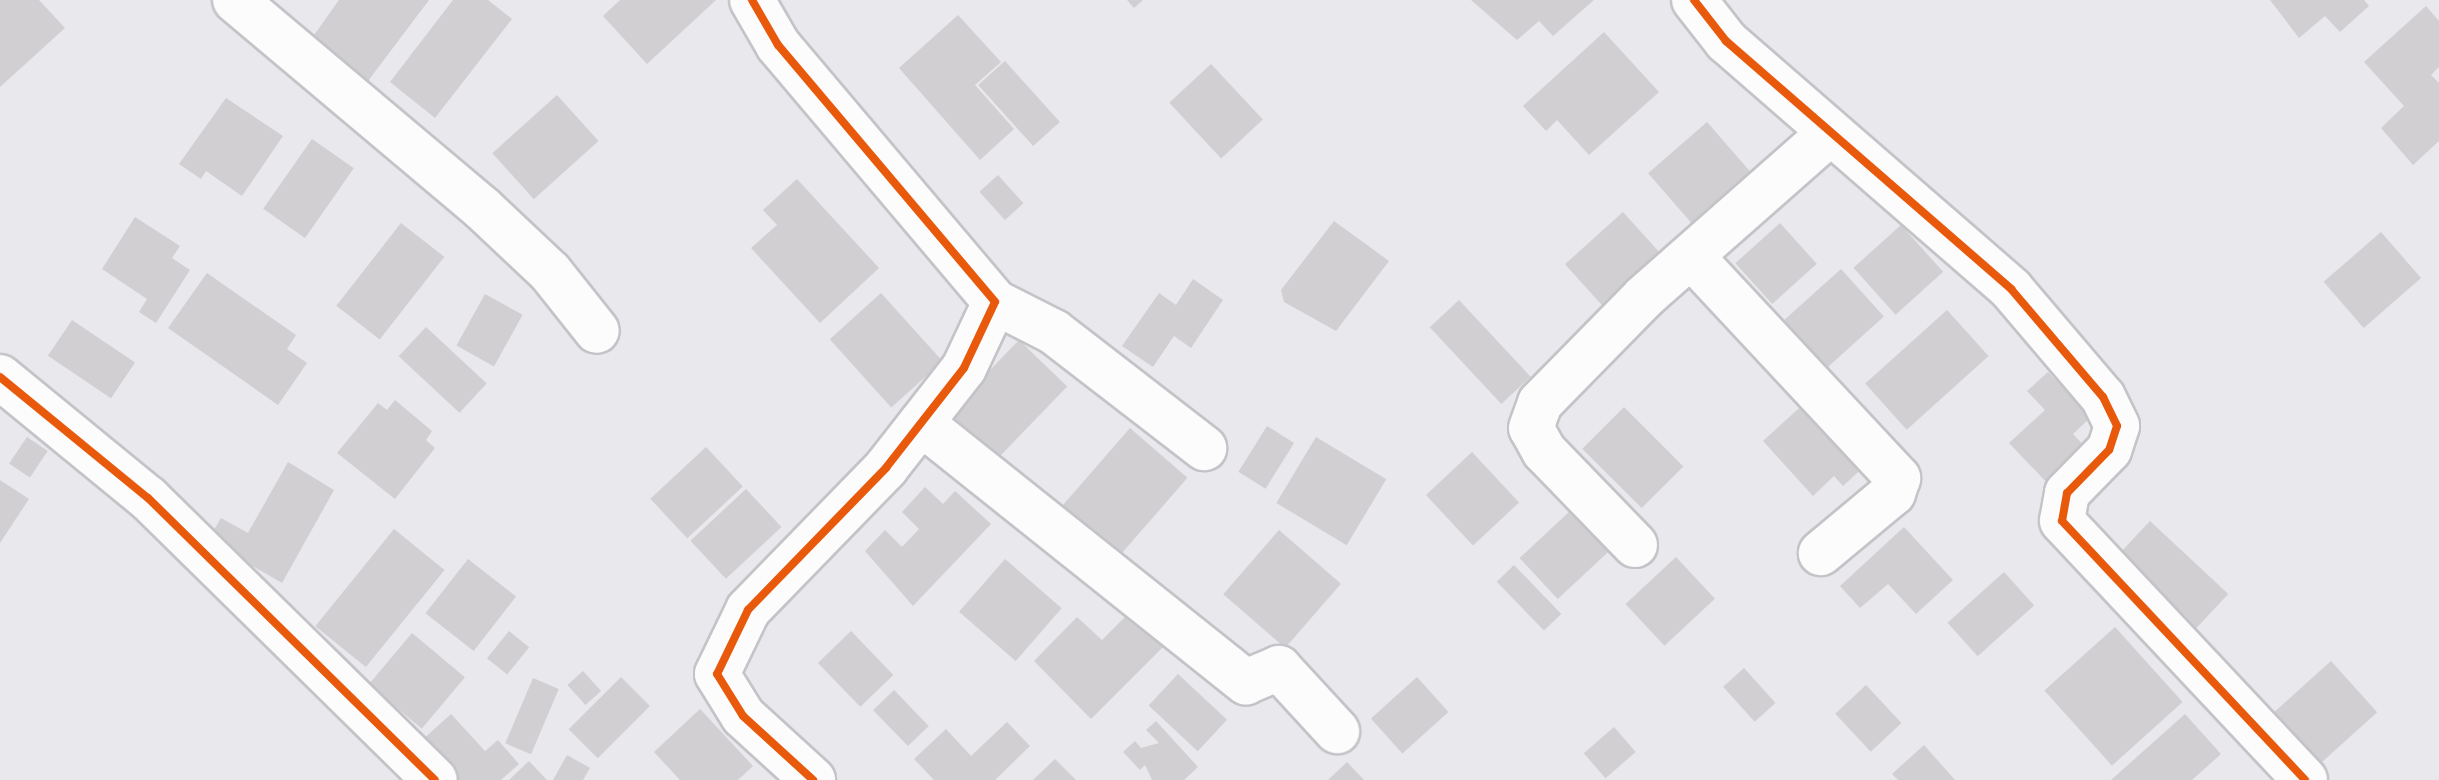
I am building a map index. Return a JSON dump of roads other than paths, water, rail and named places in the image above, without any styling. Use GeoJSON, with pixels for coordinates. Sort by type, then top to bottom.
{"type":"FeatureCollection","features":[{"type":"Feature","properties":{"kind":"street"},"geometry":{"type":"LineString","coordinates":[[235,0],[482,208],[550,272],[597,331]]}},
{"type":"Feature","properties":{"kind":"street"},"geometry":{"type":"LineString","coordinates":[[752,0],[778,45],[995,302],[1054,332],[1204,448]]}},
{"type":"Feature","properties":{"kind":"street"},"geometry":{"type":"LineString","coordinates":[[1694,0],[1726,41],[2011,289],[2103,397],[2117,426],[2113,438],[2067,493],[2062,521],[2305,780]]}},
{"type":"Feature","properties":{"kind":"street"},"geometry":{"type":"LineString","coordinates":[[1635,545],[1531,428],[1540,403],[1574,365],[1691,256],[1830,133]]}},
{"type":"Feature","properties":{"kind":"street"},"geometry":{"type":"LineString","coordinates":[[1691,256],[1898,478],[1893,493],[1821,553]]}},
{"type":"Feature","properties":{"kind":"street"},"geometry":{"type":"LineString","coordinates":[[813,780],[743,716],[717,674],[748,610],[921,423],[964,368],[995,302]]}},
{"type":"Feature","properties":{"kind":"street"},"geometry":{"type":"LineString","coordinates":[[0,377],[148,498],[435,780]]}},
{"type":"Feature","properties":{"kind":"street"},"geometry":{"type":"LineString","coordinates":[[921,423],[1246,682],[1279,668],[1337,731]]}}]}
